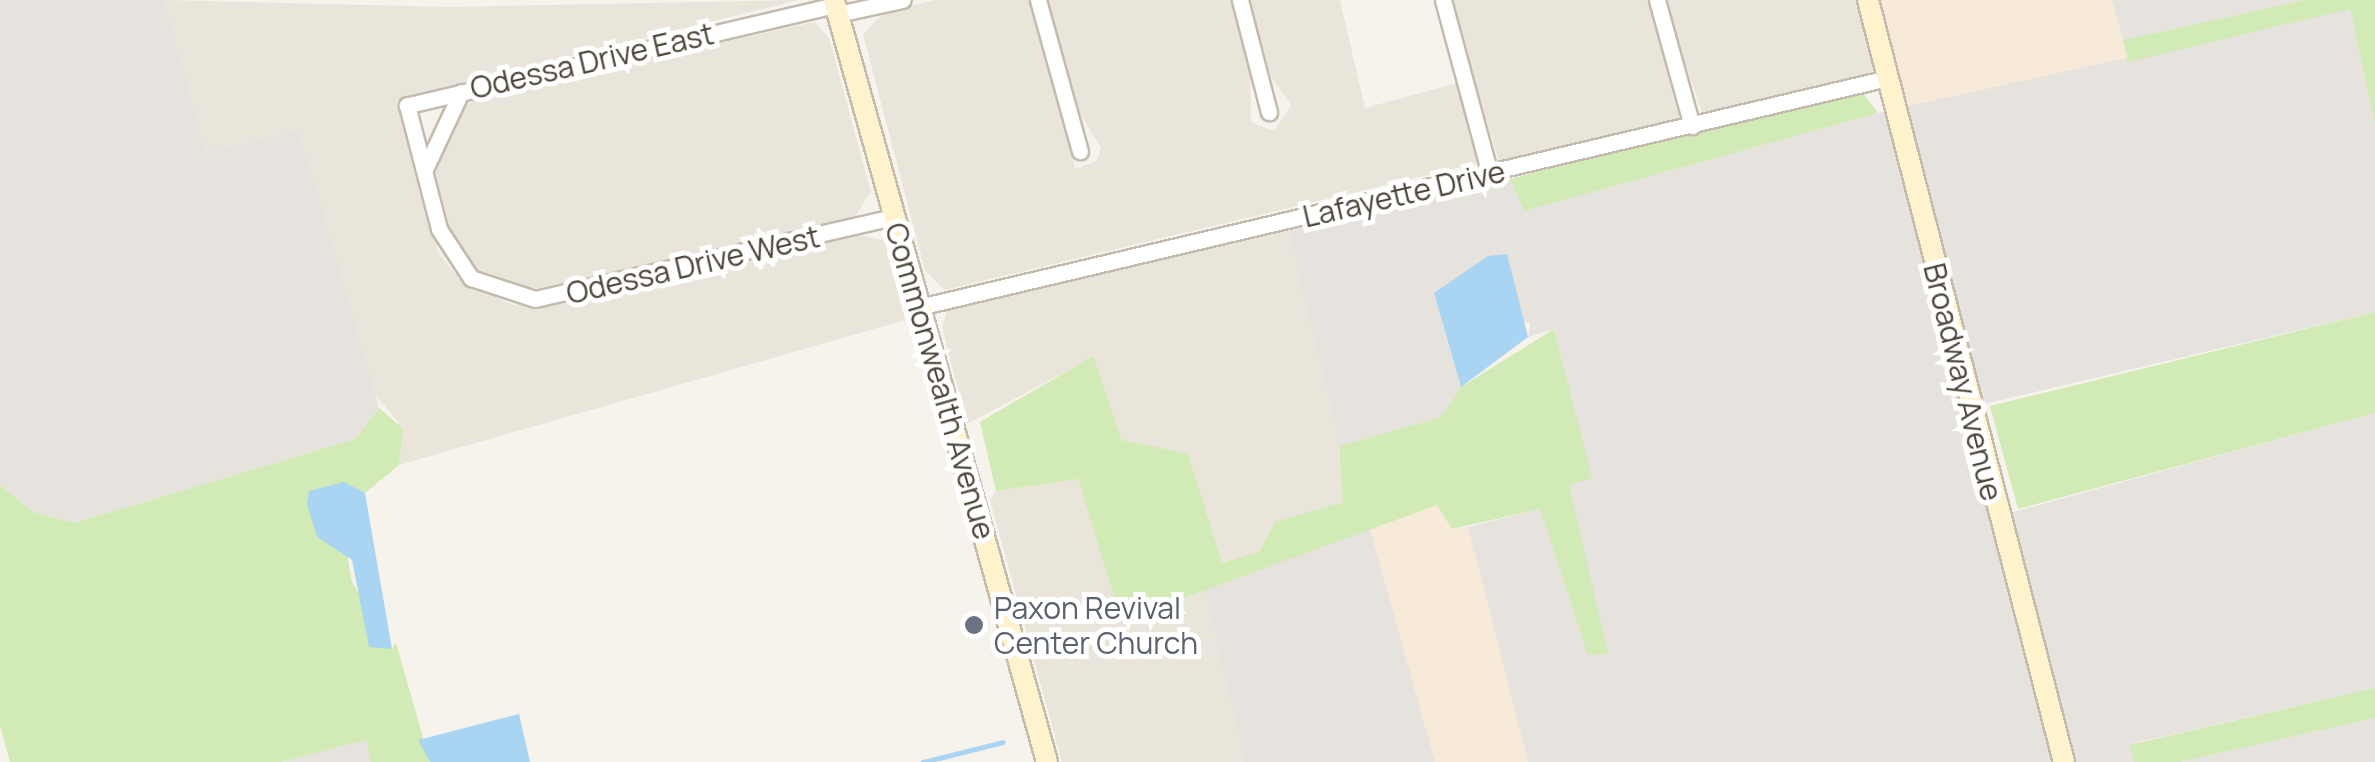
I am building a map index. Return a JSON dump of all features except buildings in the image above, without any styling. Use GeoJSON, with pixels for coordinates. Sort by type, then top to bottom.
{"type":"FeatureCollection","features":[{"type":"Feature","properties":{"kind":"street","name":"Odessa Drive East"},"geometry":{"type":"LineString","coordinates":[[424,171],[407,105],[836,6],[902,0]]}},
{"type":"Feature","properties":{"kind":"street"},"geometry":{"type":"LineString","coordinates":[[1038,0],[1080,151]]}},
{"type":"Feature","properties":{"kind":"street"},"geometry":{"type":"LineString","coordinates":[[1240,0],[1269,112]]}},
{"type":"Feature","properties":{"kind":"street"},"geometry":{"type":"LineString","coordinates":[[1443,0],[1490,174]]}},
{"type":"Feature","properties":{"kind":"street"},"geometry":{"type":"LineString","coordinates":[[1657,0],[1692,126]]}},
{"type":"Feature","properties":{"kind":"street","name":"Broadway Avenue"},"geometry":{"type":"LineString","coordinates":[[1868,0],[2064,762]]}},
{"type":"Feature","properties":{"kind":"street","name":"Commonwealth Avenue"},"geometry":{"type":"LineString","coordinates":[[836,6],[1047,762]]}},
{"type":"Feature","properties":{"kind":"street","name":"Lafayette Drive"},"geometry":{"type":"LineString","coordinates":[[920,307],[1888,78]]}},
{"type":"Feature","properties":{"kind":"street"},"geometry":{"type":"LineString","coordinates":[[424,171],[461,92]]}},
{"type":"Feature","properties":{"kind":"street","name":"Odessa Drive West"},"geometry":{"type":"LineString","coordinates":[[424,171],[456,261],[491,291],[566,296],[894,217]]}},
{"type":"Feature","properties":{"kind":"shaded area"},"geometry":{"type":"Polygon","coordinates":[[[0,0],[165,0],[206,153],[299,130],[379,408],[355,439],[73,523],[34,512],[0,485],[0,0]]]}},
{"type":"Feature","properties":{"kind":"shaded area"},"geometry":{"type":"Polygon","coordinates":[[[165,0],[450,7],[798,0],[396,100],[439,254],[462,282],[513,305],[568,303],[856,235],[884,240],[905,320],[399,465],[403,428],[366,383],[299,130],[206,154],[165,0]]]}},
{"type":"Feature","properties":{"kind":"shaded area"},"geometry":{"type":"Polygon","coordinates":[[[935,0],[1031,0],[1075,169],[1097,161],[1101,148],[1071,98],[1045,0],[1232,0],[1250,70],[1251,122],[1274,131],[1291,105],[1271,77],[1249,0],[1340,0],[1365,108],[1457,83],[1478,163],[944,290],[925,270],[863,34],[885,12],[935,0]]]}},
{"type":"Feature","properties":{"kind":"shaded area"},"geometry":{"type":"Polygon","coordinates":[[[1451,0],[1648,0],[1679,118],[1500,165],[1451,0]]]}},
{"type":"Feature","properties":{"kind":"shaded area"},"geometry":{"type":"Polygon","coordinates":[[[1664,0],[1860,0],[1877,63],[1871,73],[1703,116],[1664,0]]]}},
{"type":"Feature","properties":{"kind":"shaded area"},"geometry":{"type":"Polygon","coordinates":[[[1877,0],[2112,0],[2128,62],[1904,107],[1877,0]]]}},
{"type":"Feature","properties":{"kind":"shaded area"},"geometry":{"type":"Polygon","coordinates":[[[2112,0],[2305,0],[2123,40],[2112,0]]]}},
{"type":"Feature","properties":{"kind":"shaded area"},"geometry":{"type":"Polygon","coordinates":[[[2350,9],[2375,124],[2375,312],[1980,405],[1904,107],[2350,9]]]}},
{"type":"Feature","properties":{"kind":"shaded area"},"geometry":{"type":"Polygon","coordinates":[[[815,22],[829,38],[871,192],[853,219],[568,289],[510,288],[481,277],[455,248],[435,181],[440,135],[476,96],[815,22]]]}},
{"type":"Feature","properties":{"kind":"shaded area"},"geometry":{"type":"Polygon","coordinates":[[[1889,110],[2055,762],[1528,762],[1468,527],[1540,509],[1588,654],[1569,484],[1591,478],[1554,329],[1528,337],[1530,323],[1434,294],[1461,387],[1441,417],[1339,446],[1288,231],[1510,179],[1524,211],[1889,110]]]}},
{"type":"Feature","properties":{"kind":"shaded area"},"geometry":{"type":"Polygon","coordinates":[[[1288,231],[1339,446],[1343,502],[1276,522],[1260,551],[1221,563],[1188,455],[1122,440],[1093,357],[967,424],[942,327],[948,308],[1288,231]]]}},
{"type":"Feature","properties":{"kind":"shaded area"},"geometry":{"type":"Polygon","coordinates":[[[2375,413],[2375,688],[2130,744],[2135,762],[2074,762],[2009,513],[2375,413]]]}},
{"type":"Feature","properties":{"kind":"shaded area"},"geometry":{"type":"Polygon","coordinates":[[[1078,479],[1117,601],[1170,603],[1204,590],[1244,762],[1062,762],[990,500],[996,491],[1078,479]]]}},
{"type":"Feature","properties":{"kind":"shaded area"},"geometry":{"type":"Polygon","coordinates":[[[1437,504],[1452,529],[1468,527],[1528,762],[1435,762],[1370,529],[1437,504]]]}},
{"type":"Feature","properties":{"kind":"shaded area"},"geometry":{"type":"Polygon","coordinates":[[[1370,529],[1435,762],[1244,762],[1204,590],[1370,529]]]}},
{"type":"Feature","properties":{"kind":"shaded area"},"geometry":{"type":"Polygon","coordinates":[[[2375,718],[2375,762],[2180,762],[2375,718]]]}},
{"type":"Feature","properties":{"kind":"shaded area"},"geometry":{"type":"Polygon","coordinates":[[[366,739],[371,762],[281,762],[366,739]]]}},
{"type":"Feature","properties":{"kind":"green space"},"geometry":{"type":"Polygon","coordinates":[[[2305,0],[2375,0],[2375,124],[2350,9],[2128,62],[2123,40],[2305,0]]]}},
{"type":"Feature","properties":{"kind":"green space"},"geometry":{"type":"Polygon","coordinates":[[[1860,89],[1878,113],[1524,211],[1510,179],[1860,89]]]}},
{"type":"Feature","properties":{"kind":"green space"},"geometry":{"type":"Polygon","coordinates":[[[2375,312],[2375,413],[2018,509],[1990,406],[2375,312]]]}},
{"type":"Feature","properties":{"kind":"green space"},"geometry":{"type":"Polygon","coordinates":[[[1554,329],[1592,478],[1569,485],[1608,654],[1588,655],[1540,509],[1452,529],[1437,505],[1170,603],[1116,602],[1078,479],[996,491],[980,422],[1093,356],[1122,440],[1188,454],[1222,563],[1260,551],[1275,522],[1343,502],[1339,446],[1441,417],[1461,387],[1554,329]]]}},
{"type":"Feature","properties":{"kind":"green space"},"geometry":{"type":"Polygon","coordinates":[[[379,408],[403,428],[399,465],[365,493],[344,482],[317,537],[346,549],[352,582],[392,649],[396,643],[430,762],[371,762],[366,740],[281,762],[10,762],[0,726],[0,485],[34,512],[74,523],[355,439],[379,408]]]}},
{"type":"Feature","properties":{"kind":"green space"},"geometry":{"type":"Polygon","coordinates":[[[2375,688],[2375,718],[2180,762],[2135,762],[2129,745],[2375,688]]]}},
{"type":"Feature","properties":{"kind":"water"},"geometry":{"type":"Polygon","coordinates":[[[1507,254],[1528,337],[1461,387],[1434,293],[1488,256],[1507,254]]]}},
{"type":"Feature","properties":{"kind":"water"},"geometry":{"type":"Polygon","coordinates":[[[344,482],[365,493],[392,649],[369,647],[352,560],[317,537],[307,504],[309,491],[344,482]]]}},
{"type":"Feature","properties":{"kind":"water"},"geometry":{"type":"Polygon","coordinates":[[[519,714],[530,762],[430,762],[418,740],[519,714]]]}},
{"type":"Feature","properties":{"kind":"waterway"},"geometry":{"type":"LineString","coordinates":[[923,762],[1003,742]]}},
{"type":"Feature","properties":{"kind":"place","name":"Paxon Revival Center Church"},"geometry":{"type":"Point","coordinates":[974,625]}}]}
